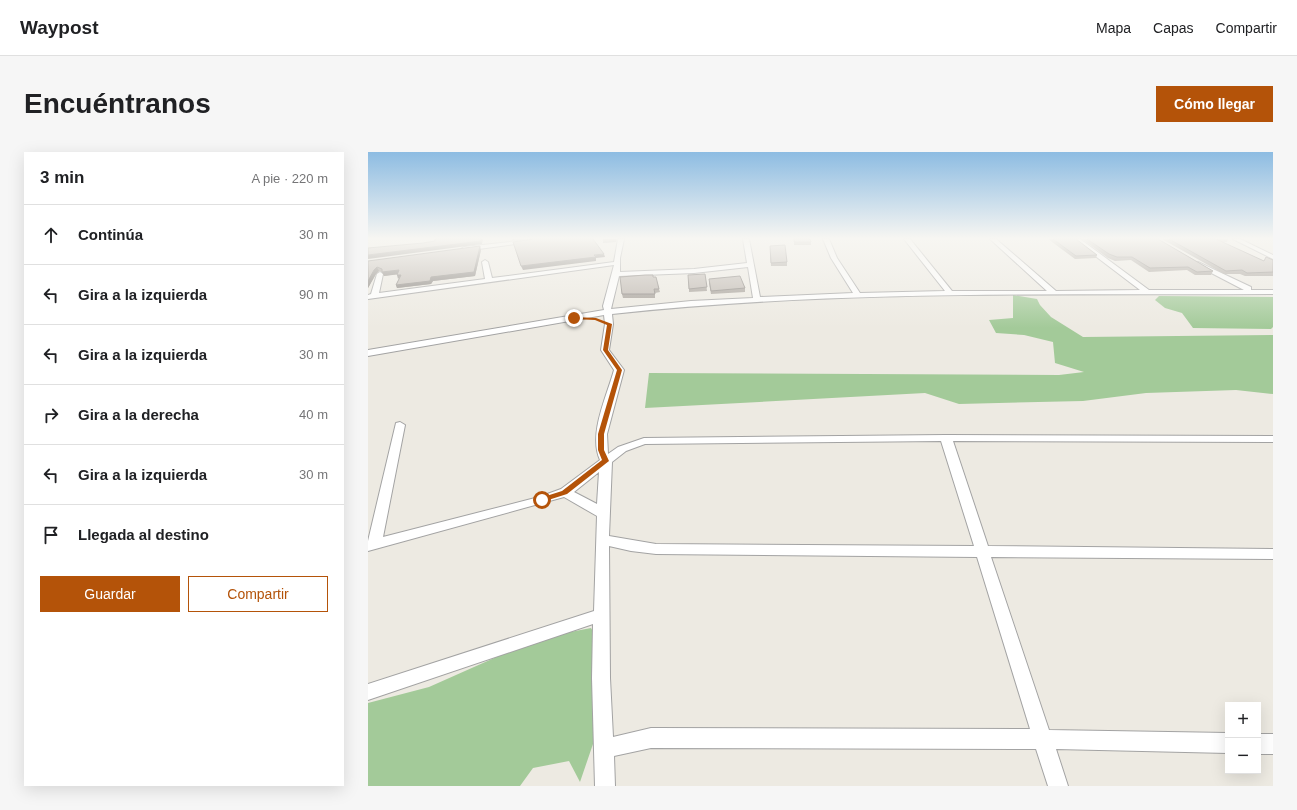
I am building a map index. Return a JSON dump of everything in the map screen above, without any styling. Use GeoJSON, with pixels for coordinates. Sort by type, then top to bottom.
{"type":"FeatureCollection","features":[{"type":"Feature","properties":{"kind":"street"},"geometry":{"type":"LineString","coordinates":[[486,269],[489,280]]}},
{"type":"Feature","properties":{"kind":"street"},"geometry":{"type":"LineString","coordinates":[[380,274],[371,297],[571,269]]}},
{"type":"Feature","properties":{"kind":"street"},"geometry":{"type":"LineString","coordinates":[[605,786],[601,678],[601,615],[602,538],[606,461],[601,450],[601,434],[619,370],[605,350],[610,324],[607,306],[617,269]]}},
{"type":"Feature","properties":{"kind":"street"},"geometry":{"type":"LineString","coordinates":[[616,274],[717,269]]}},
{"type":"Feature","properties":{"kind":"street"},"geometry":{"type":"LineString","coordinates":[[752,269],[757,299]]}},
{"type":"Feature","properties":{"kind":"street"},"geometry":{"type":"LineString","coordinates":[[841,269],[858,295]]}},
{"type":"Feature","properties":{"kind":"street"},"geometry":{"type":"LineString","coordinates":[[931,269],[950,293]]}},
{"type":"Feature","properties":{"kind":"street"},"geometry":{"type":"LineString","coordinates":[[1026,269],[1053,292]]}},
{"type":"Feature","properties":{"kind":"street"},"geometry":{"type":"LineString","coordinates":[[1116,269],[1146,291]]}},
{"type":"Feature","properties":{"kind":"street"},"geometry":{"type":"LineString","coordinates":[[1207,269],[1229,281],[1254,292]]}},
{"type":"Feature","properties":{"kind":"street"},"geometry":{"type":"LineString","coordinates":[[368,353],[608,312],[691,303],[858,295],[950,293],[1146,291],[1273,292]]}},
{"type":"Feature","properties":{"kind":"street"},"geometry":{"type":"LineString","coordinates":[[574,318],[596,319],[610,324]]}},
{"type":"Feature","properties":{"kind":"street"},"geometry":{"type":"LineString","coordinates":[[400,425],[371,545],[565,492],[622,449],[644,441],[946,438],[1273,439]]}},
{"type":"Feature","properties":{"kind":"street"},"geometry":{"type":"LineString","coordinates":[[946,438],[1058,786]]}},
{"type":"Feature","properties":{"kind":"street"},"geometry":{"type":"LineString","coordinates":[[565,492],[604,514]]}},
{"type":"Feature","properties":{"kind":"street"},"geometry":{"type":"LineString","coordinates":[[602,538],[631,546],[656,549],[1273,554]]}},
{"type":"Feature","properties":{"kind":"street"},"geometry":{"type":"LineString","coordinates":[[368,692],[601,615]]}},
{"type":"Feature","properties":{"kind":"street"},"geometry":{"type":"LineString","coordinates":[[604,749],[651,738],[1042,739],[1225,743]]}},
{"type":"Feature","properties":{"kind":"street"},"geometry":{"type":"LineString","coordinates":[[1261,744],[1273,744]]}},
{"type":"Feature","properties":{"kind":"green space"},"geometry":{"type":"Polygon","coordinates":[[[1013,295],[1037,299],[1040,305],[1051,317],[1083,337],[1273,335],[1273,394],[1236,390],[1146,393],[1083,401],[959,404],[925,393],[645,408],[649,373],[1059,375],[1084,372],[1055,363],[1053,342],[1024,335],[996,333],[989,320],[1013,318],[1013,295]]]}},
{"type":"Feature","properties":{"kind":"green space"},"geometry":{"type":"Polygon","coordinates":[[[1159,296],[1273,297],[1273,327],[1271,329],[1193,328],[1182,313],[1165,308],[1155,300],[1159,296]]]}},
{"type":"Feature","properties":{"kind":"green space"},"geometry":{"type":"Polygon","coordinates":[[[591,628],[598,640],[593,744],[580,782],[569,761],[533,768],[520,786],[368,786],[368,703],[429,687],[539,638],[591,628]]]}},
{"type":"Feature","properties":{"kind":"building"},"geometry":{"type":"Polygon","coordinates":[[[368,269],[375,269],[374,270],[368,281],[368,269]]]}},
{"type":"Feature","properties":{"kind":"building"},"geometry":{"type":"Polygon","coordinates":[[[382,269],[475,269],[474,272],[431,277],[430,281],[396,285],[401,275],[397,275],[399,270],[382,272],[382,269]]]}},
{"type":"Feature","properties":{"kind":"building"},"geometry":{"type":"Polygon","coordinates":[[[1191,269],[1209,269],[1213,271],[1197,272],[1191,269]]]}},
{"type":"Feature","properties":{"kind":"building"},"geometry":{"type":"Polygon","coordinates":[[[1222,269],[1273,269],[1273,272],[1247,273],[1242,270],[1226,271],[1222,269]]]}},
{"type":"Feature","properties":{"kind":"building"},"geometry":{"type":"Polygon","coordinates":[[[705,274],[707,287],[689,289],[688,275],[705,274]]]}},
{"type":"Feature","properties":{"kind":"building"},"geometry":{"type":"Polygon","coordinates":[[[653,275],[653,277],[656,277],[659,289],[654,289],[655,294],[622,294],[620,277],[653,275]]]}},
{"type":"Feature","properties":{"kind":"building"},"geometry":{"type":"Polygon","coordinates":[[[740,276],[745,288],[711,291],[709,279],[740,276]]]}},
{"type":"Feature","properties":{"kind":"route"},"geometry":{"type":"LineString","coordinates":[[542,500],[565,492],[606,461],[601,450],[601,434],[617,382],[619,370],[605,350],[610,324],[596,319],[574,318]]}}]}
